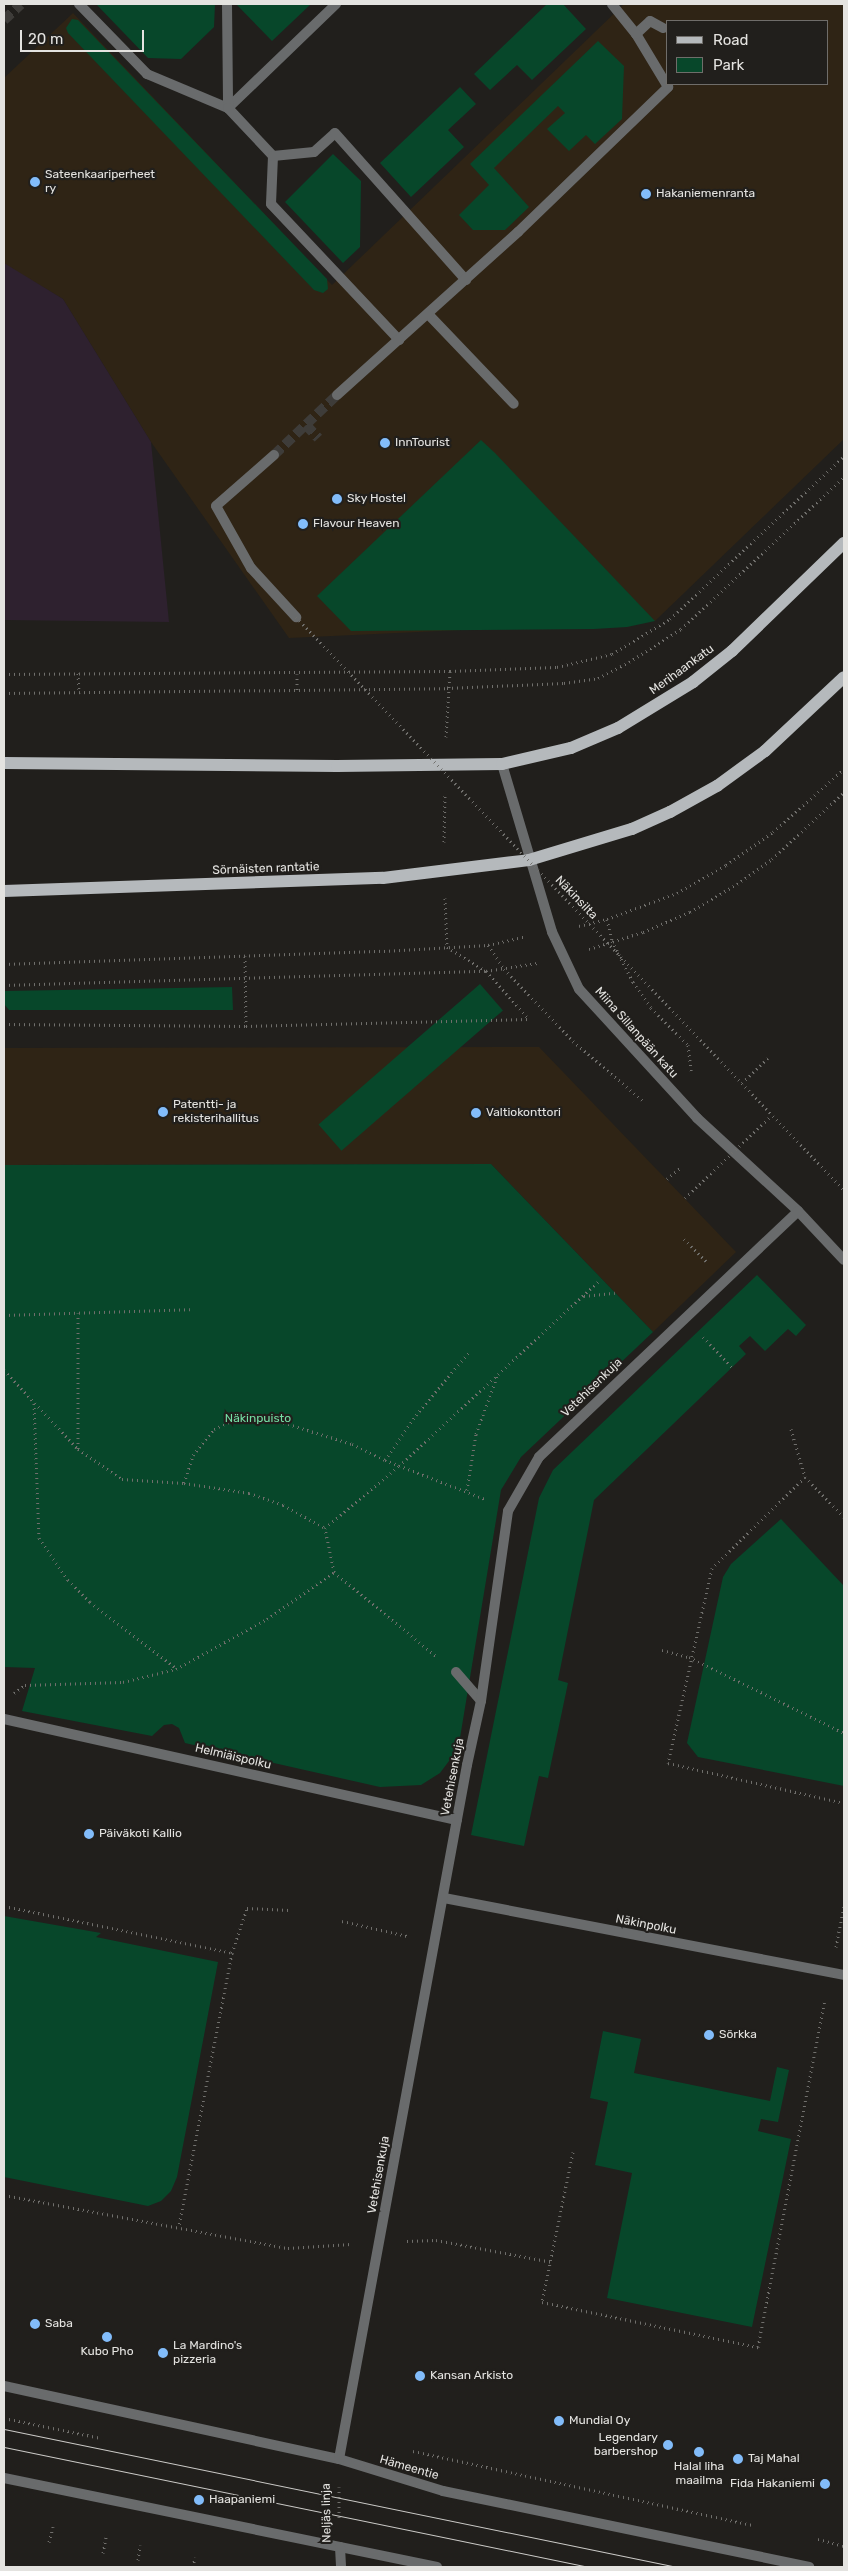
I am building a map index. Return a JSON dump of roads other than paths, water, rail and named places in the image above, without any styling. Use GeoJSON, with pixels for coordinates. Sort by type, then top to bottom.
{"type":"FeatureCollection","features":[{"type":"Feature","properties":{"kind":"main road","name":"Merihaankatu"},"geometry":{"type":"LineString","coordinates":[[502,764],[571,748],[655,707],[732,650],[844,543]]}},
{"type":"Feature","properties":{"kind":"main road"},"geometry":{"type":"LineString","coordinates":[[529,860],[632,829],[670,812],[717,786],[765,751],[844,678]]}},
{"type":"Feature","properties":{"kind":"main road"},"geometry":{"type":"LineString","coordinates":[[4,763],[502,764]]}},
{"type":"Feature","properties":{"kind":"main road","name":"Sörnäisten rantatie"},"geometry":{"type":"LineString","coordinates":[[4,891],[383,878],[529,860]]}},
{"type":"Feature","properties":{"kind":"street"},"geometry":{"type":"LineString","coordinates":[[79,4],[148,74],[228,108],[273,156],[271,204],[399,340]]}},
{"type":"Feature","properties":{"kind":"street"},"geometry":{"type":"LineString","coordinates":[[227,4],[228,108]]}},
{"type":"Feature","properties":{"kind":"street"},"geometry":{"type":"LineString","coordinates":[[228,108],[336,4]]}},
{"type":"Feature","properties":{"kind":"street"},"geometry":{"type":"LineString","coordinates":[[612,4],[636,34],[666,84]]}},
{"type":"Feature","properties":{"kind":"street"},"geometry":{"type":"LineString","coordinates":[[636,34],[650,21],[663,28]]}},
{"type":"Feature","properties":{"kind":"street"},"geometry":{"type":"LineString","coordinates":[[337,395],[466,280],[668,87],[667,85]]}},
{"type":"Feature","properties":{"kind":"street"},"geometry":{"type":"LineString","coordinates":[[273,156],[314,152],[336,133],[466,280]]}},
{"type":"Feature","properties":{"kind":"street"},"geometry":{"type":"LineString","coordinates":[[428,314],[514,404]]}},
{"type":"Feature","properties":{"kind":"street"},"geometry":{"type":"LineString","coordinates":[[274,455],[216,506],[251,568],[296,617]]}},
{"type":"Feature","properties":{"kind":"street","name":"Miina Sillanpään katu"},"geometry":{"type":"LineString","coordinates":[[502,764],[529,860],[563,958],[579,989],[698,1118],[798,1211],[844,1260]]}},
{"type":"Feature","properties":{"kind":"street","name":"Vetehisenkuja"},"geometry":{"type":"LineString","coordinates":[[339,2459],[457,1820],[482,1701],[508,1511],[539,1457],[724,1279],[798,1211]]}},
{"type":"Feature","properties":{"kind":"street"},"geometry":{"type":"LineString","coordinates":[[456,1672],[482,1701]]}},
{"type":"Feature","properties":{"kind":"street","name":"Helmiäispolku"},"geometry":{"type":"LineString","coordinates":[[4,1719],[457,1820]]}},
{"type":"Feature","properties":{"kind":"street","name":"Näkinpolku"},"geometry":{"type":"LineString","coordinates":[[444,1898],[844,1975]]}},
{"type":"Feature","properties":{"kind":"street","name":"Hämeentie"},"geometry":{"type":"LineString","coordinates":[[4,2386],[339,2459],[443,2491],[809,2567]]}},
{"type":"Feature","properties":{"kind":"street"},"geometry":{"type":"LineString","coordinates":[[4,2478],[437,2567]]}},
{"type":"Feature","properties":{"kind":"street","name":"Neljäs linja"},"geometry":{"type":"LineString","coordinates":[[340,2547],[341,2567]]}},
{"type":"Feature","properties":{"kind":"tunnel"},"geometry":{"type":"LineString","coordinates":[[4,20],[21,4]]}},
{"type":"Feature","properties":{"kind":"tunnel"},"geometry":{"type":"LineString","coordinates":[[274,455],[337,395]]}},
{"type":"Feature","properties":{"kind":"tunnel"},"geometry":{"type":"LineString","coordinates":[[306,425],[318,438]]}},
{"type":"Feature","properties":{"kind":"tram line"},"geometry":{"type":"LineString","coordinates":[[4,2429],[677,2567]]}},
{"type":"Feature","properties":{"kind":"tram line"},"geometry":{"type":"LineString","coordinates":[[4,2447],[589,2567]]}},
{"type":"Feature","properties":{"kind":"place","name":"Sateenkaariperheet ry"},"geometry":{"type":"Point","coordinates":[35,182]}},
{"type":"Feature","properties":{"kind":"place","name":"Hakaniemenranta"},"geometry":{"type":"Point","coordinates":[646,194]}},
{"type":"Feature","properties":{"kind":"place","name":"InnTourist"},"geometry":{"type":"Point","coordinates":[385,443]}},
{"type":"Feature","properties":{"kind":"place","name":"Sky Hostel"},"geometry":{"type":"Point","coordinates":[337,499]}},
{"type":"Feature","properties":{"kind":"place","name":"Flavour Heaven"},"geometry":{"type":"Point","coordinates":[303,524]}},
{"type":"Feature","properties":{"kind":"place","name":"Patentti- ja rekisterihallitus"},"geometry":{"type":"Point","coordinates":[163,1112]}},
{"type":"Feature","properties":{"kind":"place","name":"Valtiokonttori"},"geometry":{"type":"Point","coordinates":[476,1113]}},
{"type":"Feature","properties":{"kind":"place","name":"Päiväkoti Kallio"},"geometry":{"type":"Point","coordinates":[89,1834]}},
{"type":"Feature","properties":{"kind":"place","name":"Sörkka"},"geometry":{"type":"Point","coordinates":[709,2035]}},
{"type":"Feature","properties":{"kind":"place","name":"Saba"},"geometry":{"type":"Point","coordinates":[35,2324]}},
{"type":"Feature","properties":{"kind":"place","name":"Kubo Pho"},"geometry":{"type":"Point","coordinates":[107,2337]}},
{"type":"Feature","properties":{"kind":"place","name":"La Mardino's pizzeria"},"geometry":{"type":"Point","coordinates":[163,2353]}},
{"type":"Feature","properties":{"kind":"place","name":"Kansan Arkisto"},"geometry":{"type":"Point","coordinates":[420,2376]}},
{"type":"Feature","properties":{"kind":"place","name":"Mundial Oy"},"geometry":{"type":"Point","coordinates":[559,2421]}},
{"type":"Feature","properties":{"kind":"place","name":"Legendary barbershop"},"geometry":{"type":"Point","coordinates":[668,2445]}},
{"type":"Feature","properties":{"kind":"place","name":"Halal liha maailma"},"geometry":{"type":"Point","coordinates":[699,2452]}},
{"type":"Feature","properties":{"kind":"place","name":"Taj Mahal"},"geometry":{"type":"Point","coordinates":[738,2459]}},
{"type":"Feature","properties":{"kind":"place","name":"Fida Hakaniemi"},"geometry":{"type":"Point","coordinates":[825,2484]}},
{"type":"Feature","properties":{"kind":"place","name":"Haapaniemi"},"geometry":{"type":"Point","coordinates":[199,2500]}},
{"type":"Feature","properties":{"kind":"park label","name":"Näkinpuisto"},"geometry":{"type":"Point","coordinates":[258,1419]}}]}
